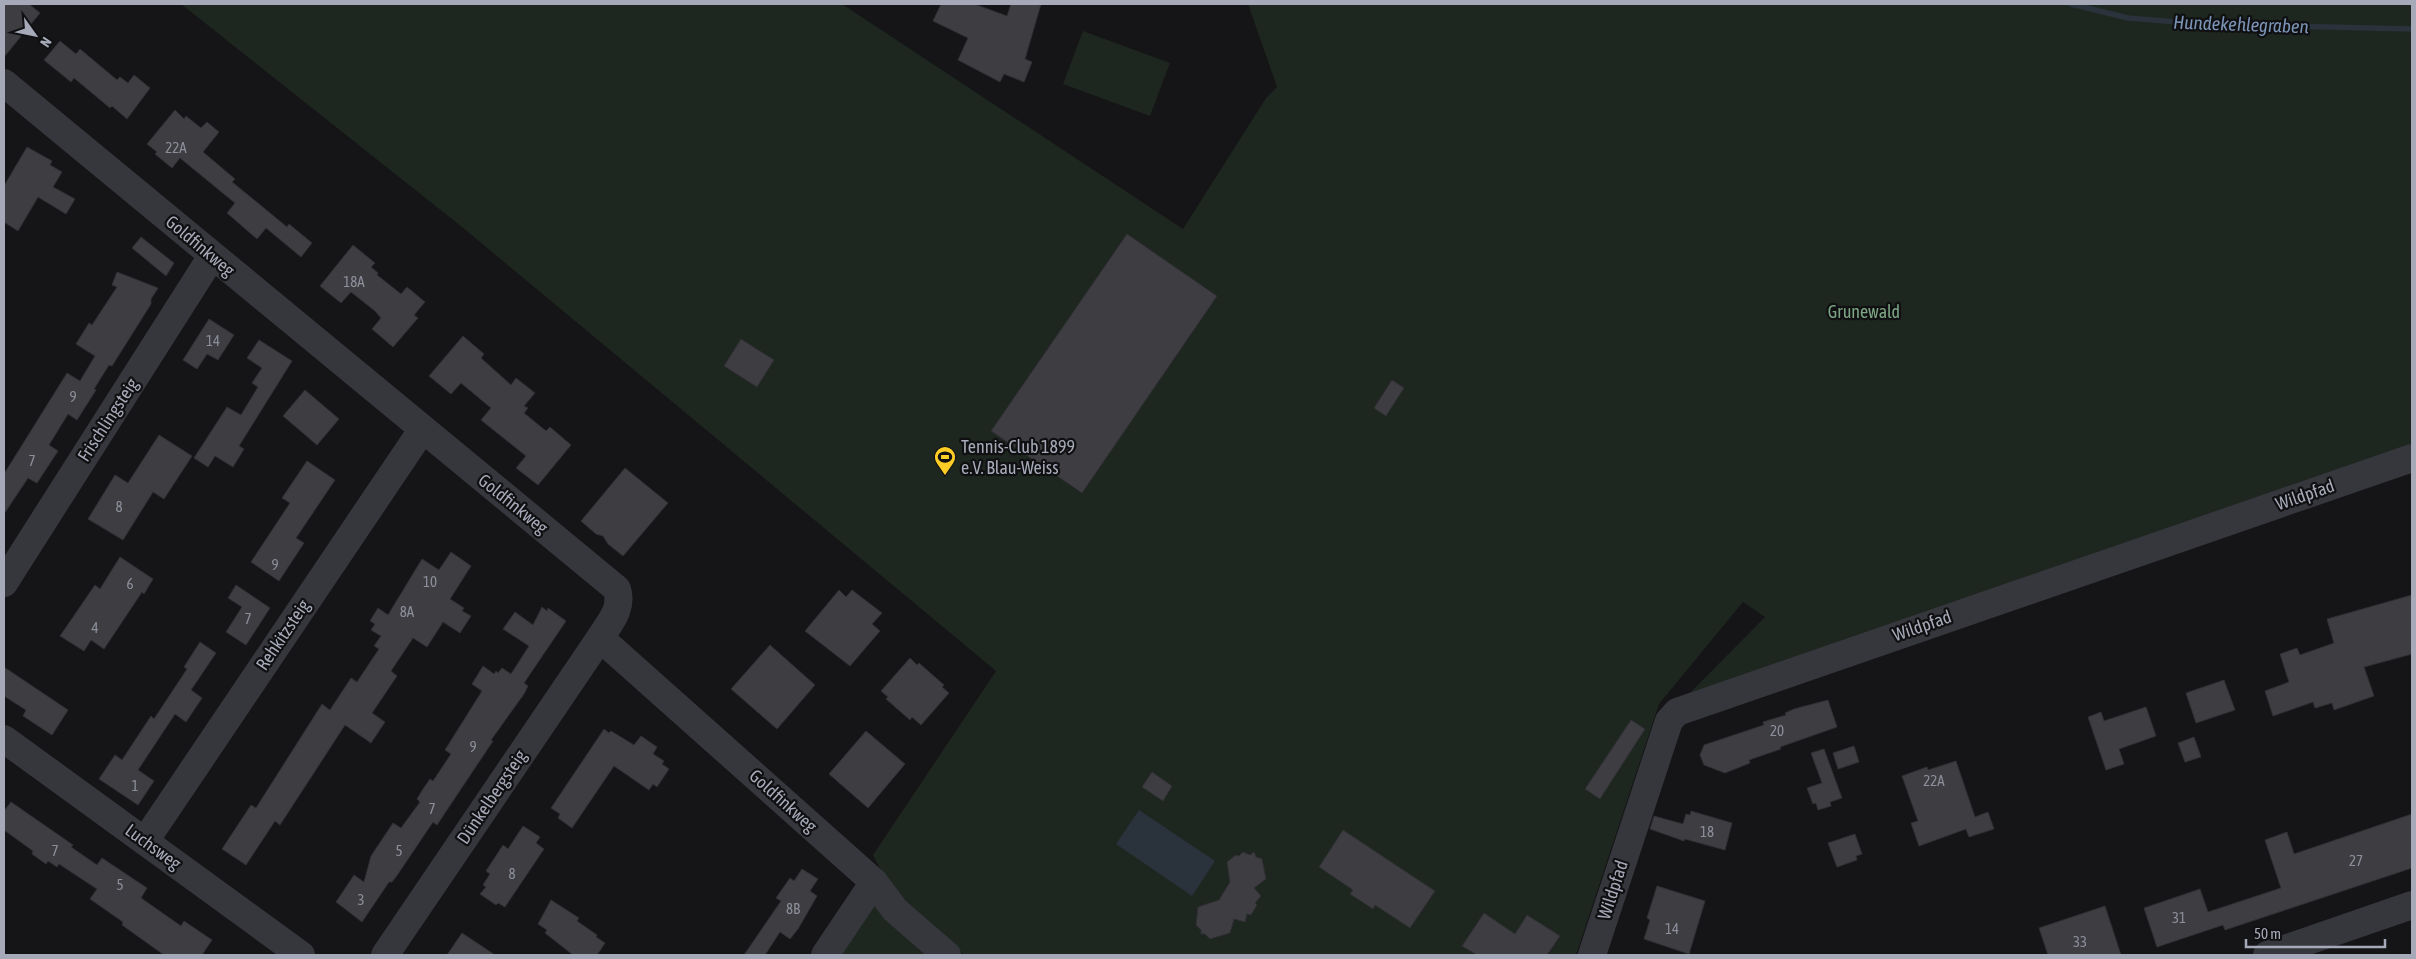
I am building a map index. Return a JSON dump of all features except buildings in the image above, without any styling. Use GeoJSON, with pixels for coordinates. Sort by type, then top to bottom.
{"type":"FeatureCollection","features":[{"type":"Feature","properties":{"kind":"street","name":"Goldfinkweg"},"geometry":{"type":"LineString","coordinates":[[4,83],[422,430],[617,589],[620,598],[618,610],[600,638],[874,882],[896,910],[948,955]]}},
{"type":"Feature","properties":{"kind":"street","name":"Frischlingsteig"},"geometry":{"type":"LineString","coordinates":[[4,584],[212,256]]}},
{"type":"Feature","properties":{"kind":"street","name":"Rehkitzsteig"},"geometry":{"type":"LineString","coordinates":[[145,841],[422,430]]}},
{"type":"Feature","properties":{"kind":"street","name":"Wildpfad"},"geometry":{"type":"LineString","coordinates":[[1592,955],[1669,721],[1677,712],[2412,458]]}},
{"type":"Feature","properties":{"kind":"street","name":"Dünkelbergsteig"},"geometry":{"type":"LineString","coordinates":[[385,955],[600,638]]}},
{"type":"Feature","properties":{"kind":"street","name":"Luchsweg"},"geometry":{"type":"LineString","coordinates":[[4,739],[301,955]]}},
{"type":"Feature","properties":{"kind":"street"},"geometry":{"type":"LineString","coordinates":[[825,955],[874,882]]}},
{"type":"Feature","properties":{"kind":"street"},"geometry":{"type":"LineString","coordinates":[[2267,955],[2412,905]]}},
{"type":"Feature","properties":{"kind":"green space","name":"Grunewald"},"geometry":{"type":"Polygon","coordinates":[[[181,4],[842,4],[1183,229],[1266,98],[1277,87],[1248,4],[2412,4],[2412,448],[1680,703],[1765,617],[1743,602],[1659,704],[1576,955],[964,955],[898,903],[873,855],[996,671],[462,227],[181,4]]]}},
{"type":"Feature","properties":{"kind":"green space"},"geometry":{"type":"Polygon","coordinates":[[[1083,31],[1170,63],[1150,116],[1063,84],[1083,31]]]}},
{"type":"Feature","properties":{"kind":"green space"},"geometry":{"type":"Polygon","coordinates":[[[874,903],[937,955],[835,955],[874,903]]]}},
{"type":"Feature","properties":{"kind":"shaded area"},"geometry":{"type":"Polygon","coordinates":[[[1139,810],[1215,861],[1192,896],[1116,844],[1139,810]]]}},
{"type":"Feature","properties":{"kind":"waterway","name":"Hundekehlegraben"},"geometry":{"type":"LineString","coordinates":[[2071,4],[2128,18],[2202,24],[2412,29]]}},
{"type":"Feature","properties":{"kind":"place","name":"Tennis-Club 1899 e.V. Blau-Weiss"},"geometry":{"type":"Point","coordinates":[945,476]}}]}
